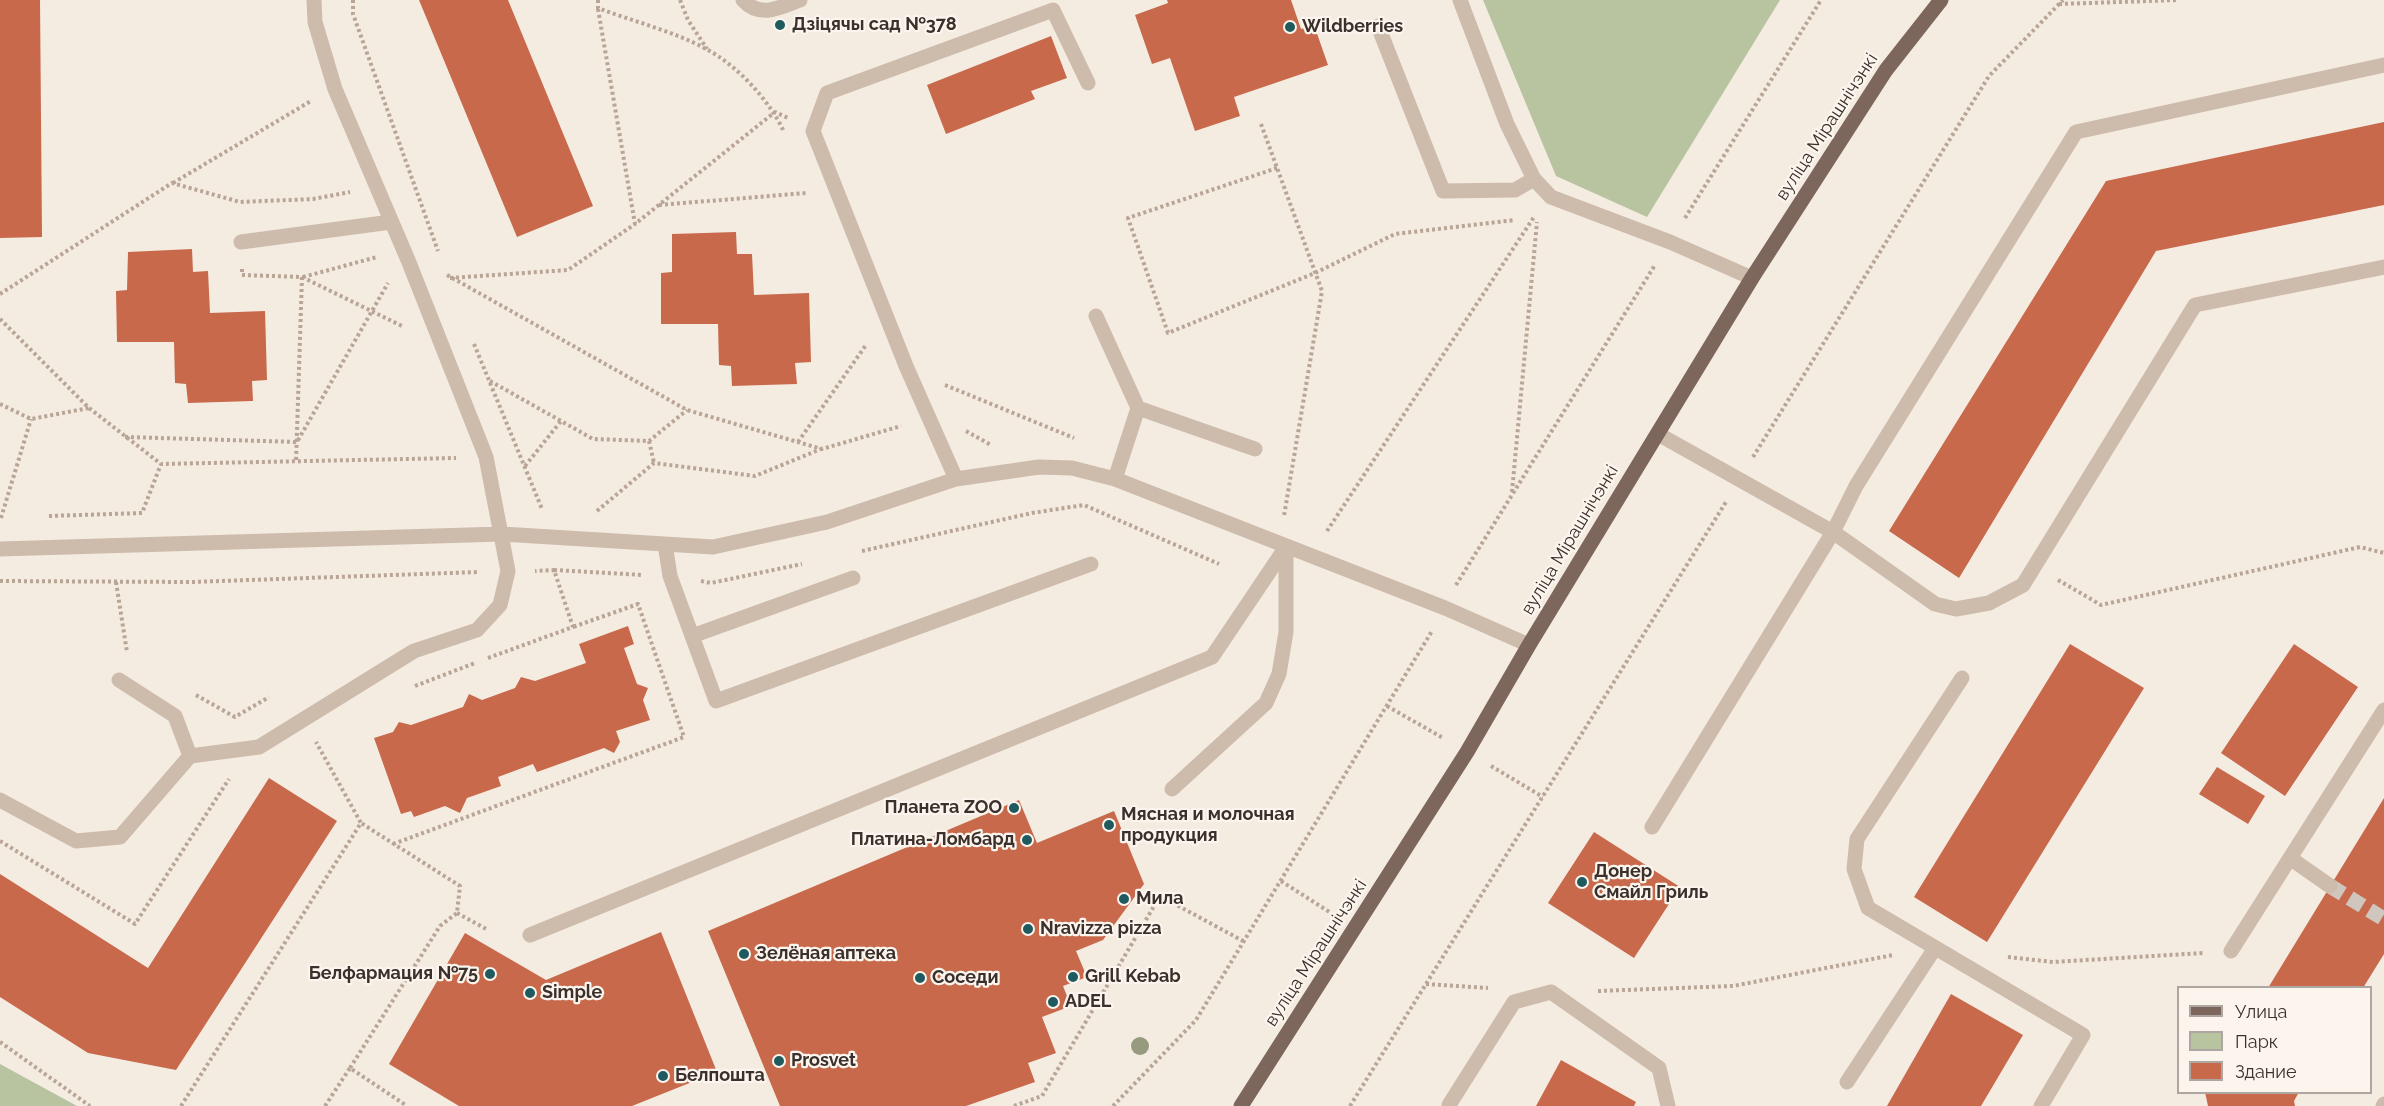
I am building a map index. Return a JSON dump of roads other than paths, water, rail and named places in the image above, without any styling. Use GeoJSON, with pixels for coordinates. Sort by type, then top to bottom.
{"type":"FeatureCollection","features":[{"type":"Feature","properties":{"kind":"main road","name":"вуліца Мірашнічэнкі"},"geometry":{"type":"LineString","coordinates":[[1241,1106],[1467,752],[1529,645],[1752,278],[1886,70],[1941,0]]}},
{"type":"Feature","properties":{"kind":"lane"},"geometry":{"type":"LineString","coordinates":[[0,800],[76,841],[120,837],[190,756],[259,747],[414,651],[477,630],[500,605],[508,571],[486,457],[335,89],[315,22],[314,0]]}},
{"type":"Feature","properties":{"kind":"lane"},"geometry":{"type":"LineString","coordinates":[[743,0],[748,6],[768,12],[800,0]]}},
{"type":"Feature","properties":{"kind":"lane"},"geometry":{"type":"LineString","coordinates":[[1460,0],[1507,124],[1534,179],[1551,197],[1670,242],[1752,278]]}},
{"type":"Feature","properties":{"kind":"lane"},"geometry":{"type":"LineString","coordinates":[[956,479],[928,417],[813,131],[827,93],[1053,10],[1088,83]]}},
{"type":"Feature","properties":{"kind":"lane"},"geometry":{"type":"LineString","coordinates":[[1378,26],[1443,191],[1515,190],[1534,179]]}},
{"type":"Feature","properties":{"kind":"lane"},"geometry":{"type":"LineString","coordinates":[[1652,827],[1833,532],[1856,486],[2076,132],[2384,65]]}},
{"type":"Feature","properties":{"kind":"lane"},"geometry":{"type":"LineString","coordinates":[[241,242],[391,222]]}},
{"type":"Feature","properties":{"kind":"lane"},"geometry":{"type":"LineString","coordinates":[[1658,434],[1833,532],[1935,604],[1956,609],[1989,603],[2023,585],[2195,305],[2384,267]]}},
{"type":"Feature","properties":{"kind":"lane"},"geometry":{"type":"LineString","coordinates":[[1096,316],[1138,408],[1115,479]]}},
{"type":"Feature","properties":{"kind":"lane"},"geometry":{"type":"LineString","coordinates":[[1138,408],[1255,449]]}},
{"type":"Feature","properties":{"kind":"lane"},"geometry":{"type":"LineString","coordinates":[[0,549],[502,534],[712,547],[816,524],[956,479],[1039,467],[1072,468],[1115,479],[1445,609],[1529,645]]}},
{"type":"Feature","properties":{"kind":"lane"},"geometry":{"type":"LineString","coordinates":[[665,544],[670,576],[716,701],[1091,564]]}},
{"type":"Feature","properties":{"kind":"lane"},"geometry":{"type":"LineString","coordinates":[[1172,789],[1266,703],[1279,674],[1286,632],[1286,547]]}},
{"type":"Feature","properties":{"kind":"lane"},"geometry":{"type":"LineString","coordinates":[[530,935],[1212,657],[1286,547]]}},
{"type":"Feature","properties":{"kind":"lane"},"geometry":{"type":"LineString","coordinates":[[692,636],[853,578]]}},
{"type":"Feature","properties":{"kind":"lane"},"geometry":{"type":"LineString","coordinates":[[1962,678],[1857,839],[1854,868],[1868,908],[2083,1035],[2042,1106]]}},
{"type":"Feature","properties":{"kind":"lane"},"geometry":{"type":"LineString","coordinates":[[119,680],[175,716],[190,756]]}},
{"type":"Feature","properties":{"kind":"lane"},"geometry":{"type":"LineString","coordinates":[[2231,951],[2384,710]]}},
{"type":"Feature","properties":{"kind":"lane"},"geometry":{"type":"LineString","coordinates":[[2290,858],[2330,886]]}},
{"type":"Feature","properties":{"kind":"lane"},"geometry":{"type":"LineString","coordinates":[[1847,1082],[1935,948]]}},
{"type":"Feature","properties":{"kind":"lane"},"geometry":{"type":"LineString","coordinates":[[1449,1105],[1514,1002],[1551,992],[1659,1068],[1668,1106]]}},
{"type":"Feature","properties":{"kind":"tunnel"},"geometry":{"type":"LineString","coordinates":[[2330,886],[2384,919]]}},
{"type":"Feature","properties":{"kind":"place","name":"Дзіцячы сад №378"},"geometry":{"type":"Point","coordinates":[780,25]}},
{"type":"Feature","properties":{"kind":"place","name":"Wildberries"},"geometry":{"type":"Point","coordinates":[1290,27]}},
{"type":"Feature","properties":{"kind":"place","name":"Планета ZOO"},"geometry":{"type":"Point","coordinates":[1014,808]}},
{"type":"Feature","properties":{"kind":"place","name":"Мясная и молочная продукция"},"geometry":{"type":"Point","coordinates":[1109,825]}},
{"type":"Feature","properties":{"kind":"place","name":"Платина-Ломбард"},"geometry":{"type":"Point","coordinates":[1027,840]}},
{"type":"Feature","properties":{"kind":"place","name":"Донер Смайл Гриль"},"geometry":{"type":"Point","coordinates":[1582,882]}},
{"type":"Feature","properties":{"kind":"place","name":"Мила"},"geometry":{"type":"Point","coordinates":[1124,899]}},
{"type":"Feature","properties":{"kind":"place","name":"Nravizza pizza"},"geometry":{"type":"Point","coordinates":[1028,929]}},
{"type":"Feature","properties":{"kind":"place","name":"Зелёная аптека"},"geometry":{"type":"Point","coordinates":[744,954]}},
{"type":"Feature","properties":{"kind":"place","name":"Белфармация №75"},"geometry":{"type":"Point","coordinates":[490,974]}},
{"type":"Feature","properties":{"kind":"place","name":"Grill Kebab"},"geometry":{"type":"Point","coordinates":[1073,977]}},
{"type":"Feature","properties":{"kind":"place","name":"Соседи"},"geometry":{"type":"Point","coordinates":[920,978]}},
{"type":"Feature","properties":{"kind":"place","name":"Simple"},"geometry":{"type":"Point","coordinates":[530,993]}},
{"type":"Feature","properties":{"kind":"place","name":"ADEL"},"geometry":{"type":"Point","coordinates":[1053,1002]}},
{"type":"Feature","properties":{"kind":"place","name":"Prosvet"},"geometry":{"type":"Point","coordinates":[779,1061]}},
{"type":"Feature","properties":{"kind":"place","name":"Белпошта"},"geometry":{"type":"Point","coordinates":[663,1076]}}]}
